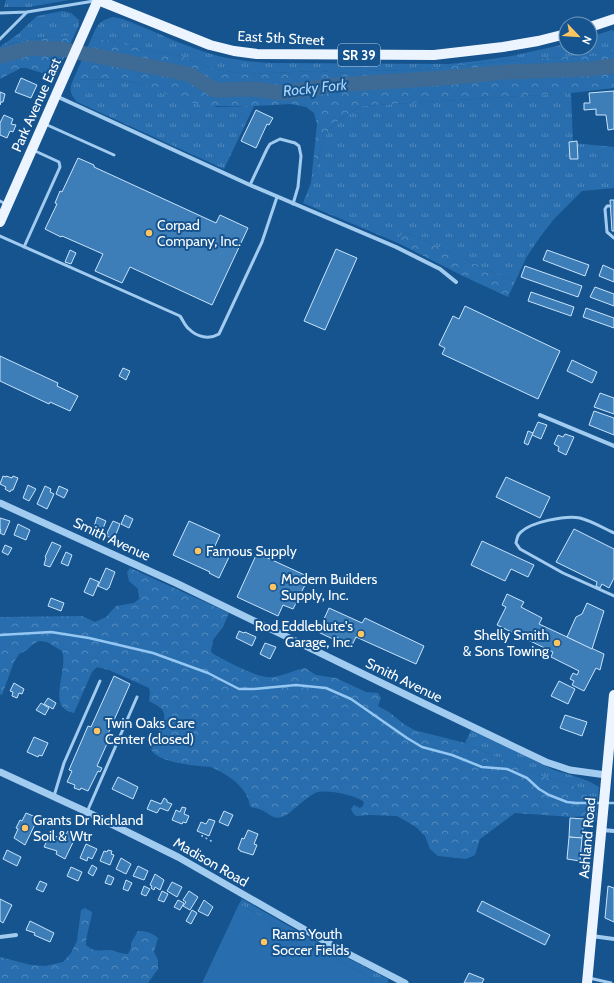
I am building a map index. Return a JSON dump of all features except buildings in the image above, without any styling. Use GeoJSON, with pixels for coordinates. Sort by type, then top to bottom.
{"type":"FeatureCollection","features":[{"type":"Feature","properties":{"kind":"main road","name":"East 5th Street"},"geometry":{"type":"LineString","coordinates":[[98,0],[205,43],[229,50],[257,54],[434,55],[503,48],[558,36]]}},
{"type":"Feature","properties":{"kind":"main road","name":"Park Avenue East"},"geometry":{"type":"LineString","coordinates":[[0,222],[4,203],[32,149],[98,0]]}},
{"type":"Feature","properties":{"kind":"main road"},"geometry":{"type":"LineString","coordinates":[[598,24],[614,19]]}},
{"type":"Feature","properties":{"kind":"main road","name":"Ashland Road"},"geometry":{"type":"LineString","coordinates":[[587,980],[614,695]]}},
{"type":"Feature","properties":{"kind":"street"},"geometry":{"type":"LineString","coordinates":[[56,96],[277,197],[403,250],[440,269],[456,282]]}},
{"type":"Feature","properties":{"kind":"street"},"geometry":{"type":"LineString","coordinates":[[540,415],[614,446]]}},
{"type":"Feature","properties":{"kind":"street","name":"Smith Avenue"},"geometry":{"type":"LineString","coordinates":[[0,502],[176,583],[546,762],[570,770],[606,775]]}},
{"type":"Feature","properties":{"kind":"street","name":"Madison Road"},"geometry":{"type":"LineString","coordinates":[[0,772],[54,796],[178,857],[335,947],[405,983]]}},
{"type":"Feature","properties":{"kind":"street"},"geometry":{"type":"LineString","coordinates":[[602,830],[614,831]]}},
{"type":"Feature","properties":{"kind":"street"},"geometry":{"type":"LineString","coordinates":[[0,937],[16,935]]}},
{"type":"Feature","properties":{"kind":"street"},"geometry":{"type":"LineString","coordinates":[[592,936],[614,939]]}},
{"type":"Feature","properties":{"kind":"lane"},"geometry":{"type":"LineString","coordinates":[[0,14],[27,12],[98,0]]}},
{"type":"Feature","properties":{"kind":"lane"},"geometry":{"type":"LineString","coordinates":[[0,39],[27,12]]}},
{"type":"Feature","properties":{"kind":"lane"},"geometry":{"type":"LineString","coordinates":[[43,124],[114,155]]}},
{"type":"Feature","properties":{"kind":"lane"},"geometry":{"type":"LineString","coordinates":[[250,185],[270,144],[280,139],[295,143],[299,146],[301,156],[298,187],[293,204]]}},
{"type":"Feature","properties":{"kind":"lane"},"geometry":{"type":"LineString","coordinates":[[24,247],[60,167],[59,162],[32,149]]}},
{"type":"Feature","properties":{"kind":"lane"},"geometry":{"type":"LineString","coordinates":[[0,236],[180,316],[191,331],[208,338],[214,337],[218,334],[262,242],[277,197]]}},
{"type":"Feature","properties":{"kind":"lane"},"geometry":{"type":"LineString","coordinates":[[610,206],[607,206],[605,209],[607,232],[614,238]]}},
{"type":"Feature","properties":{"kind":"lane"},"geometry":{"type":"LineString","coordinates":[[614,533],[586,520],[567,517],[529,526],[519,533],[516,543],[520,549],[563,573],[614,596]]}},
{"type":"Feature","properties":{"kind":"lane"},"geometry":{"type":"LineString","coordinates":[[54,796],[64,763],[100,681]]}},
{"type":"Feature","properties":{"kind":"lane"},"geometry":{"type":"LineString","coordinates":[[87,812],[137,697]]}},
{"type":"Feature","properties":{"kind":"lane"},"geometry":{"type":"LineString","coordinates":[[587,980],[611,983]]}},
{"type":"Feature","properties":{"kind":"path"},"geometry":{"type":"LineString","coordinates":[[202,835],[213,842]]}},
{"type":"Feature","properties":{"kind":"green space"},"geometry":{"type":"Polygon","coordinates":[[[6,0],[69,0],[29,7],[4,7],[6,0]]]}},
{"type":"Feature","properties":{"kind":"green space"},"geometry":{"type":"Polygon","coordinates":[[[63,11],[71,13],[79,20],[79,25],[74,36],[37,38],[0,47],[18,34],[37,16],[63,11]]]}},
{"type":"Feature","properties":{"kind":"green space"},"geometry":{"type":"Polygon","coordinates":[[[113,17],[123,19],[182,44],[218,56],[244,61],[270,63],[449,64],[511,56],[558,46],[558,56],[581,56],[518,60],[412,70],[364,71],[349,73],[317,71],[248,74],[225,71],[202,65],[181,56],[92,37],[96,29],[105,20],[113,17]]]}},
{"type":"Feature","properties":{"kind":"green space"},"geometry":{"type":"Polygon","coordinates":[[[612,30],[614,31],[614,49],[602,56],[598,56],[598,34],[612,30]]]}},
{"type":"Feature","properties":{"kind":"green space"},"geometry":{"type":"Polygon","coordinates":[[[58,36],[74,36],[55,77],[26,68],[21,68],[0,79],[0,47],[26,40],[58,36]]]}},
{"type":"Feature","properties":{"kind":"green space"},"geometry":{"type":"Polygon","coordinates":[[[92,37],[181,56],[202,65],[225,71],[248,74],[317,71],[349,73],[364,71],[412,70],[518,60],[601,56],[614,49],[614,88],[571,93],[361,106],[340,119],[323,139],[316,170],[311,183],[317,124],[314,113],[306,107],[291,104],[201,106],[140,84],[119,79],[73,80],[92,37]]]}},
{"type":"Feature","properties":{"kind":"green space"},"geometry":{"type":"Polygon","coordinates":[[[119,79],[217,107],[254,106],[224,169],[77,102],[71,92],[73,80],[119,79]]]}},
{"type":"Feature","properties":{"kind":"green space"},"geometry":{"type":"Polygon","coordinates":[[[571,93],[573,143],[614,147],[614,188],[582,191],[554,219],[540,237],[526,258],[515,282],[408,233],[401,235],[398,243],[303,203],[316,170],[323,139],[340,119],[361,106],[571,93]]]}},
{"type":"Feature","properties":{"kind":"green space"},"geometry":{"type":"Polygon","coordinates":[[[408,233],[515,282],[508,297],[398,243],[401,234],[408,233]]]}},
{"type":"Feature","properties":{"kind":"green space"},"geometry":{"type":"Polygon","coordinates":[[[130,568],[229,613],[223,627],[213,640],[211,651],[213,654],[242,669],[266,677],[272,677],[305,668],[316,675],[336,678],[366,692],[378,693],[381,698],[378,706],[414,730],[465,743],[540,776],[572,785],[590,798],[591,813],[588,816],[572,817],[515,813],[480,839],[475,855],[466,859],[438,856],[430,849],[425,836],[416,827],[397,816],[356,816],[351,809],[354,805],[360,808],[363,806],[364,802],[355,797],[335,792],[318,792],[307,798],[288,814],[279,818],[250,806],[241,787],[230,777],[217,770],[211,767],[178,763],[161,758],[151,749],[164,719],[164,712],[158,706],[149,701],[149,688],[109,670],[97,667],[92,672],[74,713],[65,710],[61,704],[59,696],[63,668],[62,651],[47,642],[39,641],[19,654],[14,662],[2,695],[0,694],[0,617],[82,616],[95,622],[106,617],[116,606],[134,603],[139,599],[138,589],[129,581],[127,572],[130,568]]]}},
{"type":"Feature","properties":{"kind":"green space"},"geometry":{"type":"Polygon","coordinates":[[[471,730],[554,770],[583,779],[599,787],[596,822],[588,816],[591,813],[590,798],[572,785],[540,776],[465,743],[471,730]]]}},
{"type":"Feature","properties":{"kind":"green space"},"geometry":{"type":"Polygon","coordinates":[[[242,899],[318,943],[388,979],[388,983],[371,983],[373,979],[239,904],[242,899]]]}},
{"type":"Feature","properties":{"kind":"green space","name":"Rams Youth Soccer Fields"},"geometry":{"type":"Polygon","coordinates":[[[239,904],[373,979],[371,983],[202,983],[239,904]]]}},
{"type":"Feature","properties":{"kind":"green space"},"geometry":{"type":"Polygon","coordinates":[[[85,908],[92,912],[86,945],[92,949],[110,950],[128,954],[131,948],[131,943],[138,931],[148,932],[158,938],[154,952],[158,960],[158,969],[148,983],[0,983],[0,957],[31,965],[45,966],[63,962],[71,953],[77,941],[81,910],[85,908]]]}},
{"type":"Feature","properties":{"kind":"waterway","name":"Rocky Fork"},"geometry":{"type":"LineString","coordinates":[[0,56],[31,48],[60,49],[188,74],[215,90],[253,89],[283,93],[334,85],[444,78],[505,72],[590,69],[614,66]]}},
{"type":"Feature","properties":{"kind":"waterway"},"geometry":{"type":"LineString","coordinates":[[0,635],[51,632],[89,638],[153,653],[208,673],[239,689],[296,685],[326,688],[351,699],[422,747],[452,755],[482,767],[507,769],[527,778],[539,789],[549,795],[567,802],[602,803]]}},
{"type":"Feature","properties":{"kind":"waterway"},"geometry":{"type":"LineString","coordinates":[[607,803],[614,803]]}},
{"type":"Feature","properties":{"kind":"place","name":"Corpad Company, Inc."},"geometry":{"type":"Point","coordinates":[149,233]}},
{"type":"Feature","properties":{"kind":"place","name":"Famous Supply"},"geometry":{"type":"Point","coordinates":[198,551]}},
{"type":"Feature","properties":{"kind":"place","name":"Modern Builders Supply, Inc."},"geometry":{"type":"Point","coordinates":[273,587]}},
{"type":"Feature","properties":{"kind":"place","name":"Rod Eddleblute's Garage, Inc."},"geometry":{"type":"Point","coordinates":[361,634]}},
{"type":"Feature","properties":{"kind":"place","name":"Shelly Smith & Sons Towing"},"geometry":{"type":"Point","coordinates":[557,643]}},
{"type":"Feature","properties":{"kind":"place","name":"Twin Oaks Care Center (closed)"},"geometry":{"type":"Point","coordinates":[97,731]}},
{"type":"Feature","properties":{"kind":"place","name":"Grants Dr Richland Soil & Wtr"},"geometry":{"type":"Point","coordinates":[25,828]}},
{"type":"Feature","properties":{"kind":"place","name":"Rams Youth Soccer Fields"},"geometry":{"type":"Point","coordinates":[264,942]}}]}
